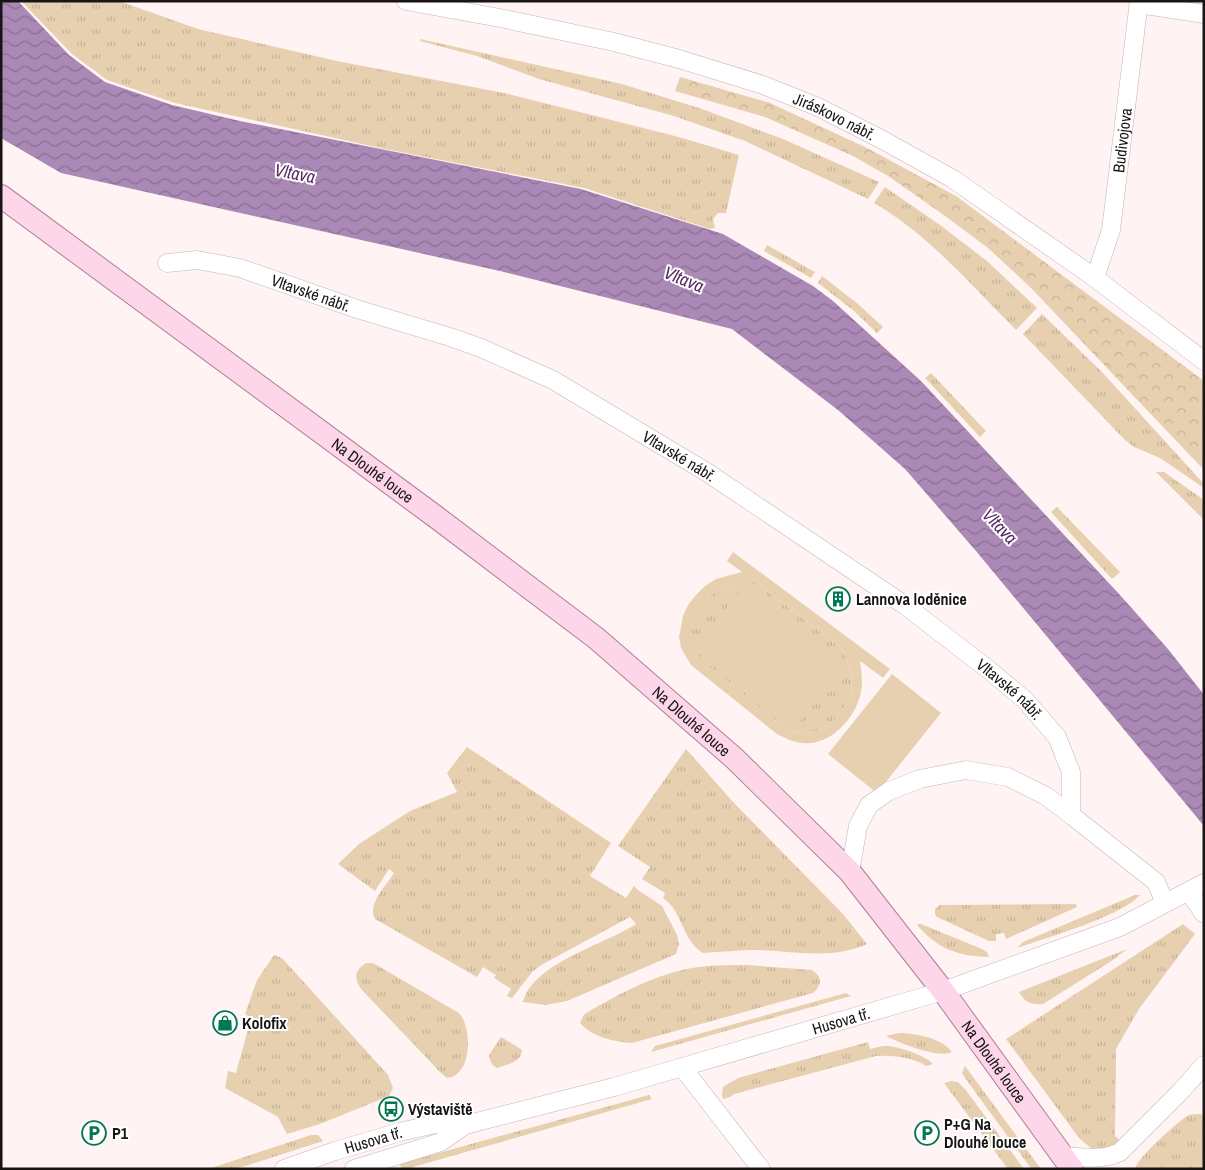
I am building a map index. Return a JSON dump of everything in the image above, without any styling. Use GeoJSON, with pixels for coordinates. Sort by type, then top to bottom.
{"type":"FeatureCollection","features":[{"type":"Feature","properties":{"kind":"main road","name":"Na Dlouhé louce"},"geometry":{"type":"LineString","coordinates":[[1,196],[436,517],[596,638],[734,758],[850,872],[943,991],[1067,1162]]}},
{"type":"Feature","properties":{"kind":"street","name":"Jiráskovo nábř."},"geometry":{"type":"LineString","coordinates":[[406,1],[614,42],[679,59],[763,85],[818,107],[953,179],[1095,278],[1204,361]]}},
{"type":"Feature","properties":{"kind":"street","name":"Budivojova"},"geometry":{"type":"LineString","coordinates":[[1095,278],[1111,230],[1139,3]]}},
{"type":"Feature","properties":{"kind":"street"},"geometry":{"type":"LineString","coordinates":[[1139,3],[1204,14]]}},
{"type":"Feature","properties":{"kind":"street","name":"Vltavské nábř."},"geometry":{"type":"LineString","coordinates":[[167,264],[197,260],[240,268],[356,309],[474,346],[553,380],[708,473],[906,606],[1025,700],[1057,737],[1071,772],[1071,815]]}},
{"type":"Feature","properties":{"kind":"street"},"geometry":{"type":"LineString","coordinates":[[850,872],[858,826],[869,805],[889,791],[920,779],[966,770],[1008,777],[1046,796],[1156,882],[1165,904]]}},
{"type":"Feature","properties":{"kind":"street"},"geometry":{"type":"LineString","coordinates":[[1196,887],[1204,914]]}},
{"type":"Feature","properties":{"kind":"street","name":"Husova tř."},"geometry":{"type":"LineString","coordinates":[[284,1169],[335,1151],[400,1132],[436,1124],[465,1125],[614,1087],[943,991],[1120,927],[1196,887]]}},
{"type":"Feature","properties":{"kind":"street","name":"Na Dlouhé louce"},"geometry":{"type":"LineString","coordinates":[[1067,1162],[1102,1158],[1120,1152],[1182,1091],[1204,1064]]}},
{"type":"Feature","properties":{"kind":"street"},"geometry":{"type":"LineString","coordinates":[[682,1067],[761,1169]]}},
{"type":"Feature","properties":{"kind":"street","name":"Husova tř."},"geometry":{"type":"LineString","coordinates":[[354,1169],[441,1142],[465,1125]]}},
{"type":"Feature","properties":{"kind":"green space"},"geometry":{"type":"Polygon","coordinates":[[[21,1],[119,1],[198,29],[337,61],[504,93],[679,137],[739,155],[726,213],[718,213],[713,219],[715,228],[710,229],[584,188],[385,149],[175,103],[107,80],[72,54],[21,1]]]}},
{"type":"Feature","properties":{"kind":"green space"},"geometry":{"type":"Polygon","coordinates":[[[420,39],[622,84],[702,109],[783,139],[879,182],[868,199],[745,141],[674,116],[539,79],[477,56],[420,41],[420,39]]]}},
{"type":"Feature","properties":{"kind":"green space"},"geometry":{"type":"Polygon","coordinates":[[[680,77],[770,103],[867,148],[956,196],[1204,381],[1204,470],[1030,287],[988,248],[888,176],[853,156],[765,117],[675,91],[680,77]]]}},
{"type":"Feature","properties":{"kind":"green space"},"geometry":{"type":"Polygon","coordinates":[[[885,187],[940,225],[987,261],[1037,308],[1016,330],[931,245],[874,203],[885,187]]]}},
{"type":"Feature","properties":{"kind":"green space"},"geometry":{"type":"Polygon","coordinates":[[[767,245],[815,272],[811,278],[764,251],[767,245]]]}},
{"type":"Feature","properties":{"kind":"green space"},"geometry":{"type":"Polygon","coordinates":[[[822,276],[858,304],[883,327],[877,333],[854,311],[818,283],[822,276]]]}},
{"type":"Feature","properties":{"kind":"green space"},"geometry":{"type":"Polygon","coordinates":[[[1042,314],[1101,371],[1204,484],[1204,488],[1160,458],[1134,447],[1125,440],[1023,334],[1042,314]]]}},
{"type":"Feature","properties":{"kind":"green space"},"geometry":{"type":"Polygon","coordinates":[[[931,373],[986,431],[980,437],[925,378],[931,373]]]}},
{"type":"Feature","properties":{"kind":"green space"},"geometry":{"type":"Polygon","coordinates":[[[1156,472],[1164,472],[1204,500],[1204,520],[1156,472]]]}},
{"type":"Feature","properties":{"kind":"green space"},"geometry":{"type":"Polygon","coordinates":[[[1057,507],[1120,572],[1112,579],[1051,512],[1057,507]]]}},
{"type":"Feature","properties":{"kind":"green space"},"geometry":{"type":"Polygon","coordinates":[[[733,552],[890,669],[883,678],[860,661],[862,684],[857,706],[843,726],[824,739],[813,743],[802,743],[792,741],[777,734],[691,665],[681,648],[679,637],[683,616],[688,605],[696,595],[716,579],[742,572],[727,561],[733,552]],[[740,582],[727,586],[705,601],[697,611],[692,622],[691,633],[694,646],[701,659],[781,725],[800,733],[819,730],[827,726],[839,714],[851,692],[852,681],[846,658],[841,647],[755,582],[740,582]]]}},
{"type":"Feature","properties":{"kind":"green space"},"geometry":{"type":"Polygon","coordinates":[[[740,582],[755,582],[841,647],[850,669],[851,692],[844,707],[827,726],[819,730],[803,733],[795,732],[781,725],[700,659],[693,646],[691,633],[692,622],[697,611],[715,593],[727,586],[740,582]]]}},
{"type":"Feature","properties":{"kind":"green space"},"geometry":{"type":"Polygon","coordinates":[[[743,587],[844,665],[797,725],[696,647],[743,587]]]}},
{"type":"Feature","properties":{"kind":"green space"},"geometry":{"type":"Polygon","coordinates":[[[892,674],[941,713],[877,793],[828,754],[892,674]]]}},
{"type":"Feature","properties":{"kind":"green space"},"geometry":{"type":"Polygon","coordinates":[[[467,747],[611,843],[590,876],[626,898],[634,886],[662,906],[677,935],[679,944],[676,954],[567,1001],[545,1005],[523,1002],[529,988],[540,976],[571,956],[636,924],[630,917],[543,964],[533,971],[512,998],[507,996],[511,989],[494,978],[496,975],[483,967],[477,977],[375,919],[373,907],[375,901],[394,873],[389,869],[375,891],[338,864],[359,844],[410,811],[457,792],[447,773],[467,747]]]}},
{"type":"Feature","properties":{"kind":"green space"},"geometry":{"type":"Polygon","coordinates":[[[686,749],[734,803],[843,914],[867,944],[854,949],[827,953],[757,950],[703,953],[696,948],[686,934],[675,910],[663,898],[665,893],[642,879],[650,867],[618,846],[686,749]]]}},
{"type":"Feature","properties":{"kind":"green space"},"geometry":{"type":"Polygon","coordinates":[[[1135,895],[1140,895],[1117,911],[1017,948],[1023,942],[1135,895]]]}},
{"type":"Feature","properties":{"kind":"green space"},"geometry":{"type":"Polygon","coordinates":[[[1076,904],[1077,907],[1006,939],[1004,933],[996,934],[996,941],[989,941],[937,917],[935,914],[935,909],[940,905],[1076,904]]]}},
{"type":"Feature","properties":{"kind":"green space"},"geometry":{"type":"Polygon","coordinates":[[[918,924],[982,949],[987,952],[989,957],[967,955],[949,950],[933,940],[918,924]]]}},
{"type":"Feature","properties":{"kind":"green space"},"geometry":{"type":"Polygon","coordinates":[[[1183,924],[1195,934],[1139,1009],[1116,1049],[1115,1136],[1122,1142],[1114,1150],[1093,1150],[1079,1138],[1006,1039],[1183,924]]]}},
{"type":"Feature","properties":{"kind":"green space"},"geometry":{"type":"Polygon","coordinates":[[[1127,949],[1113,960],[1043,1004],[1029,1002],[1019,992],[1127,949]]]}},
{"type":"Feature","properties":{"kind":"green space"},"geometry":{"type":"Polygon","coordinates":[[[274,955],[282,958],[388,1075],[393,1088],[389,1096],[320,1124],[287,1134],[278,1117],[225,1088],[228,1071],[236,1073],[251,1018],[245,1014],[257,980],[274,955]]]}},
{"type":"Feature","properties":{"kind":"green space"},"geometry":{"type":"Polygon","coordinates":[[[366,963],[373,963],[459,1013],[466,1029],[468,1050],[462,1069],[456,1075],[447,1078],[440,1072],[361,989],[356,974],[366,963]]]}},
{"type":"Feature","properties":{"kind":"green space"},"geometry":{"type":"Polygon","coordinates":[[[747,965],[812,970],[820,978],[820,984],[813,993],[632,1043],[604,1038],[591,1032],[580,1023],[586,1013],[622,993],[673,972],[694,968],[747,965]]]}},
{"type":"Feature","properties":{"kind":"green space"},"geometry":{"type":"Polygon","coordinates":[[[846,993],[851,996],[651,1052],[655,1046],[846,993]]]}},
{"type":"Feature","properties":{"kind":"green space"},"geometry":{"type":"Polygon","coordinates":[[[899,1033],[921,1035],[935,1040],[952,1052],[946,1054],[929,1052],[886,1036],[899,1033]]]}},
{"type":"Feature","properties":{"kind":"green space"},"geometry":{"type":"Polygon","coordinates":[[[501,1037],[522,1050],[517,1060],[497,1068],[490,1060],[489,1055],[501,1037]]]}},
{"type":"Feature","properties":{"kind":"green space"},"geometry":{"type":"Polygon","coordinates":[[[868,1042],[870,1049],[883,1046],[895,1047],[917,1054],[933,1064],[926,1066],[915,1060],[902,1057],[876,1056],[734,1094],[723,1099],[723,1087],[738,1078],[868,1042]]]}},
{"type":"Feature","properties":{"kind":"green space"},"geometry":{"type":"Polygon","coordinates":[[[965,1066],[1041,1169],[1031,1169],[965,1078],[962,1073],[965,1066]]]}},
{"type":"Feature","properties":{"kind":"green space"},"geometry":{"type":"Polygon","coordinates":[[[958,1082],[965,1089],[1024,1169],[1008,1169],[944,1083],[958,1082]]]}},
{"type":"Feature","properties":{"kind":"green space"},"geometry":{"type":"Polygon","coordinates":[[[649,1095],[652,1099],[406,1169],[402,1169],[399,1164],[649,1095]]]}},
{"type":"Feature","properties":{"kind":"green space"},"geometry":{"type":"Polygon","coordinates":[[[1201,1114],[1204,1117],[1204,1169],[1135,1169],[1142,1157],[1176,1124],[1189,1115],[1201,1114]]]}},
{"type":"Feature","properties":{"kind":"green space"},"geometry":{"type":"Polygon","coordinates":[[[311,1135],[318,1135],[323,1141],[236,1169],[208,1169],[311,1135]]]}},
{"type":"Feature","properties":{"kind":"water","name":"Vltava"},"geometry":{"type":"Polygon","coordinates":[[[1,1],[18,1],[69,55],[105,82],[172,105],[240,121],[581,189],[723,234],[813,286],[833,301],[921,381],[1120,595],[1168,649],[1204,695],[1204,826],[976,551],[905,469],[838,410],[732,329],[500,271],[61,173],[1,138],[1,1]]]}},
{"type":"Feature","properties":{"kind":"place","name":"Lannova loděnice"},"geometry":{"type":"Point","coordinates":[838,599]}},
{"type":"Feature","properties":{"kind":"place","name":"Kolofix"},"geometry":{"type":"Point","coordinates":[225,1023]}},
{"type":"Feature","properties":{"kind":"place","name":"Výstaviště"},"geometry":{"type":"Point","coordinates":[391,1109]}},
{"type":"Feature","properties":{"kind":"place","name":"P1"},"geometry":{"type":"Point","coordinates":[94,1133]}},
{"type":"Feature","properties":{"kind":"place","name":"P+G Na Dlouhé louce"},"geometry":{"type":"Point","coordinates":[927,1133]}}]}
